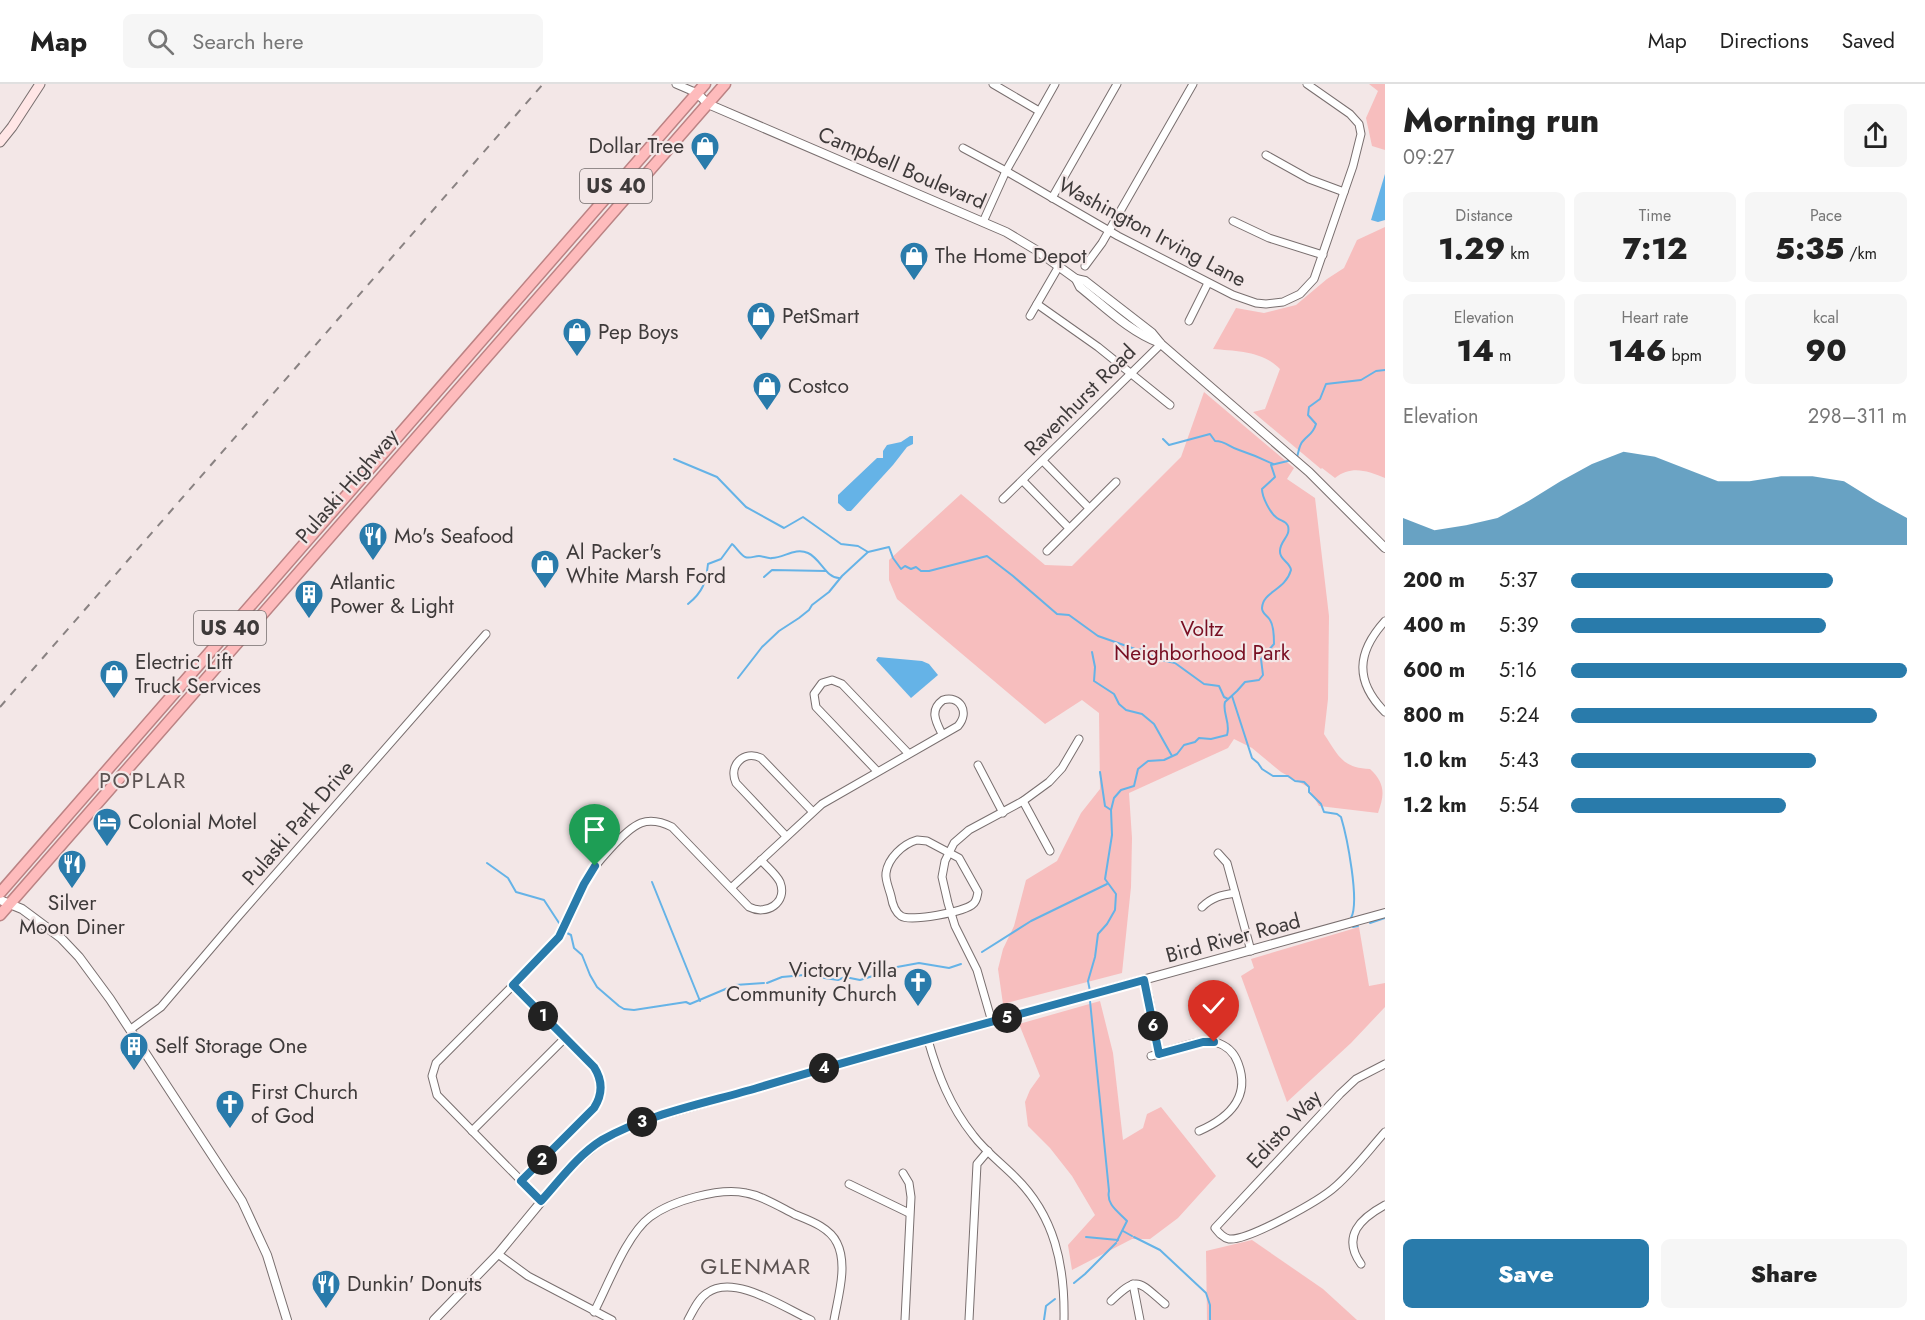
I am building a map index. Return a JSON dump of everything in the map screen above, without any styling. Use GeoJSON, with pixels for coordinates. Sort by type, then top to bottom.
{"type":"FeatureCollection","features":[{"type":"Feature","properties":{"kind":"highway","name":"Pulaski Highway"},"geometry":{"type":"LineString","coordinates":[[0,893],[705,84]]}},
{"type":"Feature","properties":{"kind":"highway","name":"Pulaski Highway"},"geometry":{"type":"LineString","coordinates":[[0,915],[5,902],[725,84]]}},
{"type":"Feature","properties":{"kind":"main road"},"geometry":{"type":"LineString","coordinates":[[0,142],[40,84]]}},
{"type":"Feature","properties":{"kind":"street"},"geometry":{"type":"LineString","coordinates":[[676,84],[697,93],[708,104]]}},
{"type":"Feature","properties":{"kind":"street"},"geometry":{"type":"LineString","coordinates":[[993,84],[1039,111]]}},
{"type":"Feature","properties":{"kind":"street"},"geometry":{"type":"LineString","coordinates":[[982,222],[1006,171],[1055,84]]}},
{"type":"Feature","properties":{"kind":"street"},"geometry":{"type":"LineString","coordinates":[[1052,198],[1117,84]]}},
{"type":"Feature","properties":{"kind":"street"},"geometry":{"type":"LineString","coordinates":[[1085,266],[1109,231],[1193,84]]}},
{"type":"Feature","properties":{"kind":"street","name":"Washington Irving Lane"},"geometry":{"type":"LineString","coordinates":[[963,148],[1109,231],[1208,283],[1247,301],[1266,304],[1283,303],[1300,294],[1314,279],[1360,139],[1360,128],[1350,114],[1307,84]]}},
{"type":"Feature","properties":{"kind":"street","name":"Campbell Boulevard"},"geometry":{"type":"LineString","coordinates":[[708,104],[1019,239],[1076,279],[1085,281],[1152,333],[1161,344],[1309,472],[1385,548]]}},
{"type":"Feature","properties":{"kind":"street"},"geometry":{"type":"LineString","coordinates":[[1266,155],[1309,179],[1344,192]]}},
{"type":"Feature","properties":{"kind":"street"},"geometry":{"type":"LineString","coordinates":[[1233,221],[1269,238],[1323,255]]}},
{"type":"Feature","properties":{"kind":"street"},"geometry":{"type":"LineString","coordinates":[[1030,316],[1059,266]]}},
{"type":"Feature","properties":{"kind":"street"},"geometry":{"type":"LineString","coordinates":[[1190,321],[1208,283]]}},
{"type":"Feature","properties":{"kind":"street"},"geometry":{"type":"LineString","coordinates":[[1037,304],[1131,373],[1170,405]]}},
{"type":"Feature","properties":{"kind":"street","name":"Ravenhurst Road"},"geometry":{"type":"LineString","coordinates":[[1003,499],[1161,344]]}},
{"type":"Feature","properties":{"kind":"street"},"geometry":{"type":"LineString","coordinates":[[1043,461],[1089,508]]}},
{"type":"Feature","properties":{"kind":"street","name":"Ravenhurst Road"},"geometry":{"type":"LineString","coordinates":[[1023,481],[1069,528]]}},
{"type":"Feature","properties":{"kind":"street"},"geometry":{"type":"LineString","coordinates":[[1047,551],[1116,482]]}},
{"type":"Feature","properties":{"kind":"street"},"geometry":{"type":"LineString","coordinates":[[1385,621],[1366,647],[1363,669],[1367,688],[1385,712]]}},
{"type":"Feature","properties":{"kind":"street","name":"Pulaski Park Drive"},"geometry":{"type":"LineString","coordinates":[[131,1029],[162,1007],[243,910],[486,634]]}},
{"type":"Feature","properties":{"kind":"street"},"geometry":{"type":"LineString","coordinates":[[877,771],[816,707],[814,694],[822,683],[832,680],[842,684],[908,753]]}},
{"type":"Feature","properties":{"kind":"street"},"geometry":{"type":"LineString","coordinates":[[731,888],[812,811],[832,797],[958,726],[963,718],[963,707],[954,699],[943,700],[935,709],[935,718],[942,734]]}},
{"type":"Feature","properties":{"kind":"street"},"geometry":{"type":"LineString","coordinates":[[992,1022],[977,970],[950,912],[942,870],[949,852],[960,837],[1023,801],[1055,776],[1079,739]]}},
{"type":"Feature","properties":{"kind":"street"},"geometry":{"type":"LineString","coordinates":[[786,836],[736,783],[733,771],[739,760],[750,755],[761,758],[812,811]]}},
{"type":"Feature","properties":{"kind":"street"},"geometry":{"type":"LineString","coordinates":[[978,765],[1003,813]]}},
{"type":"Feature","properties":{"kind":"street"},"geometry":{"type":"LineString","coordinates":[[1023,801],[1050,850]]}},
{"type":"Feature","properties":{"kind":"street"},"geometry":{"type":"LineString","coordinates":[[541,1201],[437,1095],[432,1083],[433,1070],[440,1058],[559,937],[595,866],[633,828],[640,824],[657,821],[672,827],[753,910],[765,910],[775,905],[781,896],[777,877],[761,860]]}},
{"type":"Feature","properties":{"kind":"street"},"geometry":{"type":"LineString","coordinates":[[927,841],[949,852],[962,863],[978,892],[972,906],[915,919],[901,916],[895,908],[886,876],[888,865],[904,846],[911,842],[927,841]]}},
{"type":"Feature","properties":{"kind":"street"},"geometry":{"type":"LineString","coordinates":[[1218,853],[1227,863],[1251,951]]}},
{"type":"Feature","properties":{"kind":"street"},"geometry":{"type":"LineString","coordinates":[[1202,907],[1220,895],[1235,893]]}},
{"type":"Feature","properties":{"kind":"street"},"geometry":{"type":"LineString","coordinates":[[5,902],[22,909],[61,938],[85,965],[131,1029],[242,1201],[267,1255],[287,1320]]}},
{"type":"Feature","properties":{"kind":"street","name":"Bird River Road"},"geometry":{"type":"LineString","coordinates":[[434,1320],[498,1254],[569,1168],[590,1149],[624,1129],[656,1117],[814,1071],[1385,913]]}},
{"type":"Feature","properties":{"kind":"street"},"geometry":{"type":"LineString","coordinates":[[1144,980],[1155,1055],[1203,1042],[1214,1042],[1226,1047],[1236,1056],[1241,1071],[1240,1095],[1218,1123],[1199,1131]]}},
{"type":"Feature","properties":{"kind":"street"},"geometry":{"type":"LineString","coordinates":[[513,985],[597,1071],[601,1084],[600,1097],[594,1108],[521,1181]]}},
{"type":"Feature","properties":{"kind":"street"},"geometry":{"type":"LineString","coordinates":[[472,1131],[565,1038]]}},
{"type":"Feature","properties":{"kind":"street"},"geometry":{"type":"LineString","coordinates":[[928,1040],[938,1075],[960,1118],[988,1151],[1029,1191],[1047,1220],[1062,1268],[1064,1320]]}},
{"type":"Feature","properties":{"kind":"street","name":"Edisto Way"},"geometry":{"type":"LineString","coordinates":[[1385,1064],[1351,1083],[1215,1228],[1224,1237],[1239,1238],[1322,1197],[1347,1174],[1385,1132]]}},
{"type":"Feature","properties":{"kind":"street"},"geometry":{"type":"LineString","coordinates":[[969,1320],[976,1169],[978,1161],[988,1151]]}},
{"type":"Feature","properties":{"kind":"street"},"geometry":{"type":"LineString","coordinates":[[903,1173],[909,1183],[910,1197],[905,1320]]}},
{"type":"Feature","properties":{"kind":"street"},"geometry":{"type":"LineString","coordinates":[[849,1184],[909,1213]]}},
{"type":"Feature","properties":{"kind":"street"},"geometry":{"type":"LineString","coordinates":[[594,1311],[634,1234],[650,1217],[660,1210],[690,1199],[719,1192],[736,1191],[754,1195],[791,1212],[818,1225],[833,1237],[839,1247],[842,1265],[834,1320]]}},
{"type":"Feature","properties":{"kind":"street"},"geometry":{"type":"LineString","coordinates":[[1360,1264],[1352,1246],[1353,1236],[1369,1213],[1385,1205]]}},
{"type":"Feature","properties":{"kind":"street"},"geometry":{"type":"LineString","coordinates":[[498,1254],[528,1276],[612,1320]]}},
{"type":"Feature","properties":{"kind":"street"},"geometry":{"type":"LineString","coordinates":[[1111,1301],[1132,1284],[1144,1286],[1165,1304]]}},
{"type":"Feature","properties":{"kind":"street"},"geometry":{"type":"LineString","coordinates":[[1132,1284],[1140,1320]]}},
{"type":"Feature","properties":{"kind":"street"},"geometry":{"type":"LineString","coordinates":[[688,1320],[707,1292],[725,1286],[742,1288],[811,1320]]}},
{"type":"Feature","properties":{"kind":"green space"},"geometry":{"type":"Polygon","coordinates":[[[1369,84],[1385,84],[1385,150],[1372,146],[1366,118],[1378,91],[1369,84]]]}},
{"type":"Feature","properties":{"kind":"green space"},"geometry":{"type":"Polygon","coordinates":[[[1385,227],[1385,478],[1366,471],[1354,470],[1335,478],[1253,412],[1265,409],[1280,369],[1257,355],[1213,349],[1236,308],[1264,313],[1296,305],[1344,268],[1357,240],[1385,227]]]}},
{"type":"Feature","properties":{"kind":"green space","name":"Voltz Neighborhood Park"},"geometry":{"type":"Polygon","coordinates":[[[1204,392],[1294,468],[1287,479],[1315,498],[1329,616],[1328,699],[1324,734],[1342,759],[1353,766],[1370,769],[1379,779],[1382,794],[1378,813],[1319,806],[1308,787],[1281,772],[1252,748],[1234,739],[1228,748],[1129,793],[1132,838],[1131,887],[1122,973],[1003,1004],[998,969],[1003,949],[1014,926],[1026,880],[1057,861],[1081,813],[1100,789],[1099,713],[1082,700],[1045,724],[897,599],[889,580],[889,560],[961,494],[1045,565],[1072,566],[1181,457],[1204,392]]]}},
{"type":"Feature","properties":{"kind":"green space"},"geometry":{"type":"Polygon","coordinates":[[[1359,927],[1369,986],[1385,983],[1385,1007],[1351,1043],[1287,1102],[1241,976],[1254,968],[1251,959],[1359,927]]]}},
{"type":"Feature","properties":{"kind":"green space"},"geometry":{"type":"Polygon","coordinates":[[[1100,1001],[1113,1053],[1123,1140],[1143,1128],[1147,1114],[1161,1107],[1216,1176],[1178,1218],[1150,1239],[1132,1239],[1072,1270],[1068,1245],[1095,1215],[1072,1176],[1050,1148],[1028,1126],[1025,1102],[1040,1076],[1019,1024],[1100,1001]]]}},
{"type":"Feature","properties":{"kind":"green space"},"geometry":{"type":"Polygon","coordinates":[[[1252,1240],[1323,1289],[1357,1320],[1207,1320],[1206,1251],[1252,1240]]]}},
{"type":"Feature","properties":{"kind":"water"},"geometry":{"type":"Polygon","coordinates":[[[1385,174],[1385,220],[1378,222],[1371,220],[1385,174]]]}},
{"type":"Feature","properties":{"kind":"water"},"geometry":{"type":"Polygon","coordinates":[[[913,436],[913,444],[907,447],[851,511],[847,511],[838,503],[838,495],[877,458],[883,458],[883,451],[887,445],[901,442],[913,436]]]}},
{"type":"Feature","properties":{"kind":"water"},"geometry":{"type":"Polygon","coordinates":[[[878,657],[922,661],[929,664],[938,675],[911,698],[876,660],[878,657]]]}},
{"type":"Feature","properties":{"kind":"waterway"},"geometry":{"type":"LineString","coordinates":[[1297,457],[1301,444],[1316,424],[1308,415],[1309,407],[1320,399],[1326,384],[1361,380],[1376,371],[1385,370]]}},
{"type":"Feature","properties":{"kind":"waterway"},"geometry":{"type":"LineString","coordinates":[[1163,439],[1169,445],[1210,434],[1215,441],[1225,443],[1273,464]]}},
{"type":"Feature","properties":{"kind":"waterway"},"geometry":{"type":"LineString","coordinates":[[674,459],[717,477],[746,507],[784,528],[803,517],[841,544],[858,546],[868,552]]}},
{"type":"Feature","properties":{"kind":"waterway"},"geometry":{"type":"LineString","coordinates":[[1090,991],[1088,981],[1095,957],[1098,934],[1115,910],[1116,894],[1105,879],[1112,835],[1111,810],[1114,798],[1121,790],[1134,786],[1138,769],[1148,761],[1164,760],[1177,754],[1184,745],[1195,742],[1199,738],[1211,739],[1227,735],[1225,702],[1245,682],[1259,680],[1263,675],[1261,659],[1274,644],[1274,632],[1270,620],[1263,612],[1263,602],[1284,582],[1291,570],[1280,552],[1288,533],[1288,526],[1272,512],[1262,489],[1275,477],[1271,465],[1292,460]]}},
{"type":"Feature","properties":{"kind":"waterway"},"geometry":{"type":"LineString","coordinates":[[688,604],[703,586],[708,564],[721,559],[732,544],[747,558],[759,556],[776,558],[803,551],[813,556],[830,575],[839,578]]}},
{"type":"Feature","properties":{"kind":"waterway"},"geometry":{"type":"LineString","coordinates":[[738,678],[762,647],[779,631],[809,610],[868,552],[889,547],[901,569],[905,566],[911,569],[916,567],[921,571],[987,556],[1057,614],[1069,615],[1098,636],[1138,650],[1143,649],[1156,659],[1175,663],[1204,684],[1219,686],[1224,697],[1228,699]]}},
{"type":"Feature","properties":{"kind":"waterway"},"geometry":{"type":"LineString","coordinates":[[764,577],[772,570],[826,571]]}},
{"type":"Feature","properties":{"kind":"waterway"},"geometry":{"type":"LineString","coordinates":[[1092,652],[1095,667],[1094,681],[1114,694],[1119,704],[1126,710],[1142,714],[1154,724],[1172,756]]}},
{"type":"Feature","properties":{"kind":"waterway"},"geometry":{"type":"LineString","coordinates":[[1232,696],[1252,758],[1262,769],[1273,776],[1288,776],[1295,781],[1304,782],[1309,787],[1309,792],[1321,804],[1324,812],[1341,817],[1353,884],[1354,898],[1351,918]]}},
{"type":"Feature","properties":{"kind":"waterway"},"geometry":{"type":"LineString","coordinates":[[1100,772],[1105,806],[1111,810]]}},
{"type":"Feature","properties":{"kind":"waterway"},"geometry":{"type":"LineString","coordinates":[[487,863],[508,878],[516,892],[544,900],[561,926]]}},
{"type":"Feature","properties":{"kind":"waterway"},"geometry":{"type":"LineString","coordinates":[[652,882],[700,1001]]}},
{"type":"Feature","properties":{"kind":"waterway"},"geometry":{"type":"LineString","coordinates":[[982,952],[1031,921],[1107,884]]}},
{"type":"Feature","properties":{"kind":"waterway"},"geometry":{"type":"LineString","coordinates":[[1370,923],[1385,918]]}},
{"type":"Feature","properties":{"kind":"waterway"},"geometry":{"type":"LineString","coordinates":[[1353,927],[1358,926]]}},
{"type":"Feature","properties":{"kind":"waterway"},"geometry":{"type":"LineString","coordinates":[[563,931],[571,935],[574,948],[582,955],[597,987],[624,1009],[634,1010],[686,1002],[690,1004],[735,985],[764,983]]}},
{"type":"Feature","properties":{"kind":"waterway"},"geometry":{"type":"LineString","coordinates":[[897,967],[919,963],[949,968],[961,964]]}},
{"type":"Feature","properties":{"kind":"waterway"},"geometry":{"type":"LineString","coordinates":[[876,974],[894,967]]}},
{"type":"Feature","properties":{"kind":"waterway"},"geometry":{"type":"LineString","coordinates":[[767,983],[782,977],[804,975],[838,980],[845,977],[860,980],[873,976]]}},
{"type":"Feature","properties":{"kind":"waterway"},"geometry":{"type":"LineString","coordinates":[[1090,1001],[1109,1200],[1127,1221],[1117,1241]]}},
{"type":"Feature","properties":{"kind":"waterway"},"geometry":{"type":"LineString","coordinates":[[1123,1231],[1132,1236]]}},
{"type":"Feature","properties":{"kind":"waterway"},"geometry":{"type":"LineString","coordinates":[[1086,1237],[1118,1240]]}},
{"type":"Feature","properties":{"kind":"waterway"},"geometry":{"type":"LineString","coordinates":[[1134,1237],[1160,1250],[1206,1293],[1210,1305],[1210,1320]]}},
{"type":"Feature","properties":{"kind":"waterway"},"geometry":{"type":"LineString","coordinates":[[1074,1283],[1116,1243]]}},
{"type":"Feature","properties":{"kind":"waterway"},"geometry":{"type":"LineString","coordinates":[[1044,1320],[1046,1306],[1055,1299]]}},
{"type":"Feature","properties":{"kind":"railway"},"geometry":{"type":"LineString","coordinates":[[0,707],[543,84]]}},
{"type":"Feature","properties":{"kind":"place","name":"Dollar Tree"},"geometry":{"type":"Point","coordinates":[705,172]}},
{"type":"Feature","properties":{"kind":"place","name":"The Home Depot"},"geometry":{"type":"Point","coordinates":[914,282]}},
{"type":"Feature","properties":{"kind":"place","name":"PetSmart"},"geometry":{"type":"Point","coordinates":[761,342]}},
{"type":"Feature","properties":{"kind":"place","name":"Pep Boys"},"geometry":{"type":"Point","coordinates":[577,358]}},
{"type":"Feature","properties":{"kind":"place","name":"Costco"},"geometry":{"type":"Point","coordinates":[767,412]}},
{"type":"Feature","properties":{"kind":"place","name":"Mo's Seafood"},"geometry":{"type":"Point","coordinates":[373,562]}},
{"type":"Feature","properties":{"kind":"place","name":"Al Packer's White Marsh Ford"},"geometry":{"type":"Point","coordinates":[545,590]}},
{"type":"Feature","properties":{"kind":"place","name":"Atlantic Power & Light"},"geometry":{"type":"Point","coordinates":[309,620]}},
{"type":"Feature","properties":{"kind":"place","name":"Electric Lift Truck Services"},"geometry":{"type":"Point","coordinates":[114,700]}},
{"type":"Feature","properties":{"kind":"place","name":"Colonial Motel"},"geometry":{"type":"Point","coordinates":[107,848]}},
{"type":"Feature","properties":{"kind":"place","name":"Silver Moon Diner"},"geometry":{"type":"Point","coordinates":[72,890]}},
{"type":"Feature","properties":{"kind":"place","name":"Victory Villa Community Church"},"geometry":{"type":"Point","coordinates":[918,1008]}},
{"type":"Feature","properties":{"kind":"place","name":"Self Storage One"},"geometry":{"type":"Point","coordinates":[134,1072]}},
{"type":"Feature","properties":{"kind":"place","name":"First Church of God"},"geometry":{"type":"Point","coordinates":[230,1130]}},
{"type":"Feature","properties":{"kind":"place","name":"Dunkin' Donuts"},"geometry":{"type":"Point","coordinates":[326,1310]}},
{"type":"Feature","properties":{"kind":"district","name":"POPLAR"},"geometry":{"type":"Point","coordinates":[143,780]}},
{"type":"Feature","properties":{"kind":"district","name":"GLENMAR"},"geometry":{"type":"Point","coordinates":[756,1266]}},
{"type":"Feature","properties":{"kind":"route"},"geometry":{"type":"LineString","coordinates":[[595,866],[559,937],[513,985],[594,1067],[601,1084],[600,1097],[594,1108],[521,1181],[541,1201],[569,1168],[590,1149],[610,1136],[644,1121],[835,1065],[1144,980],[1159,1054],[1203,1042],[1214,1042]]}}]}
